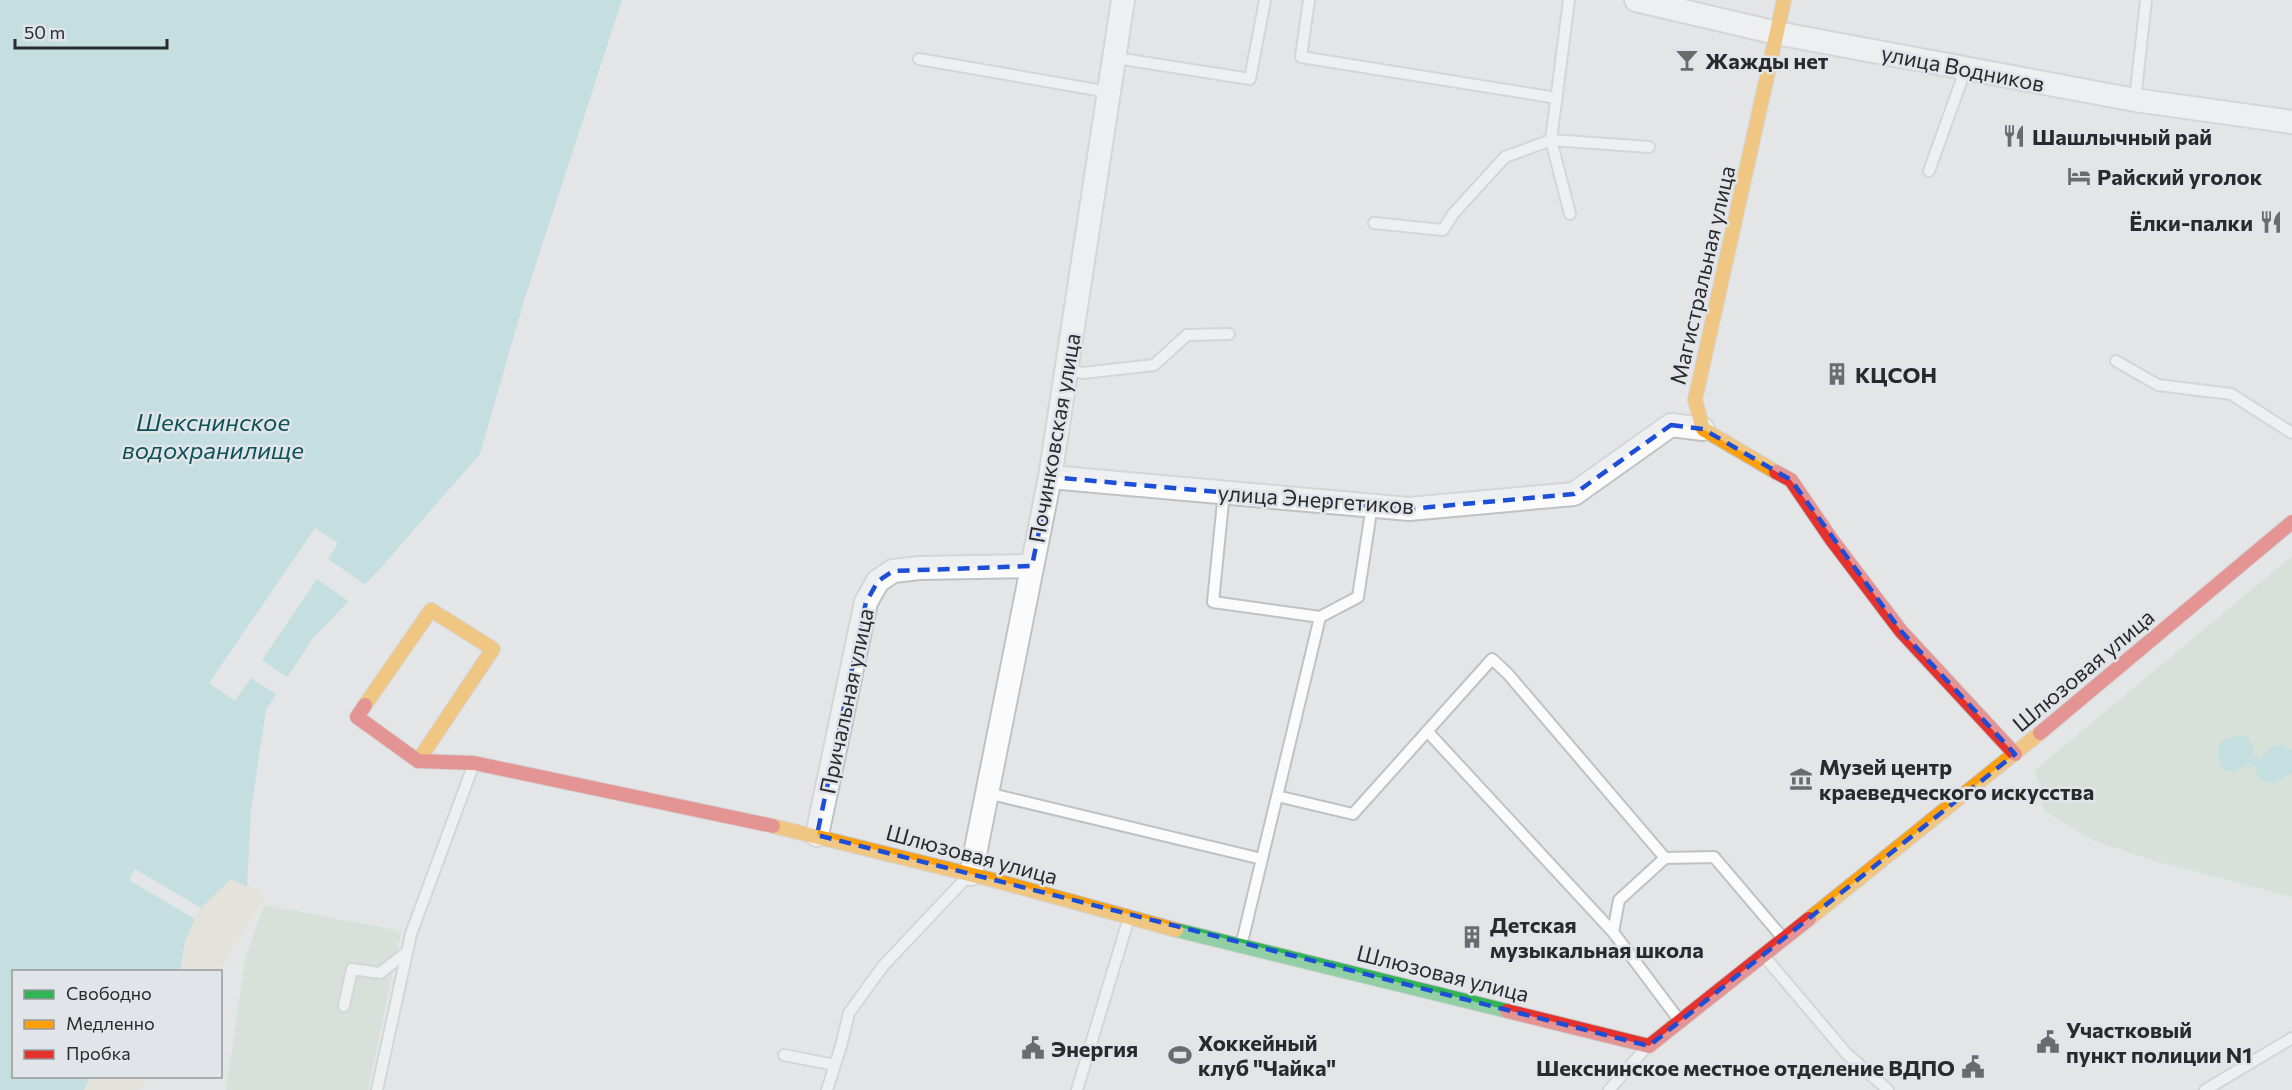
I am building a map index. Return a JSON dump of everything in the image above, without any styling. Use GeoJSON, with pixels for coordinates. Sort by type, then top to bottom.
{"type":"FeatureCollection","features":[{"type":"Feature","properties":{"kind":"street","name":"Починковская улица"},"geometry":{"type":"LineString","coordinates":[[970,874],[1050,477],[1116,58],[1123,0]]}},
{"type":"Feature","properties":{"kind":"street","name":"Магистральная улица"},"geometry":{"type":"LineString","coordinates":[[1703,429],[1695,400],[1785,0]]}},
{"type":"Feature","properties":{"kind":"street","name":"улица Водников"},"geometry":{"type":"LineString","coordinates":[[1644,1],[1777,33],[1966,69],[2134,100],[2292,122]]}},
{"type":"Feature","properties":{"kind":"street","name":"улица Энергетиков"},"geometry":{"type":"LineString","coordinates":[[1050,477],[1409,509],[1574,494],[1671,425],[1703,429]]}},
{"type":"Feature","properties":{"kind":"street"},"geometry":{"type":"LineString","coordinates":[[1703,429],[1791,480],[1832,540],[1900,631],[2015,754]]}},
{"type":"Feature","properties":{"kind":"street","name":"Шлюзовая улица"},"geometry":{"type":"LineString","coordinates":[[418,761],[474,763],[818,836],[970,874],[1129,918],[1649,1046],[1762,953],[2015,754],[2292,522]]}},
{"type":"Feature","properties":{"kind":"street","name":"Причальная улица"},"geometry":{"type":"LineString","coordinates":[[818,836],[866,602],[878,581],[893,571],[920,568],[1032,566]]}},
{"type":"Feature","properties":{"kind":"street"},"geometry":{"type":"LineString","coordinates":[[431,610],[493,649],[418,761],[357,717],[431,610]]}},
{"type":"Feature","properties":{"kind":"lane"},"geometry":{"type":"LineString","coordinates":[[1116,58],[1250,79],[1265,0]]}},
{"type":"Feature","properties":{"kind":"lane"},"geometry":{"type":"LineString","coordinates":[[1309,0],[1301,57],[1557,98]]}},
{"type":"Feature","properties":{"kind":"lane"},"geometry":{"type":"LineString","coordinates":[[1569,0],[1551,140],[1570,214]]}},
{"type":"Feature","properties":{"kind":"lane"},"geometry":{"type":"LineString","coordinates":[[2134,100],[2146,0]]}},
{"type":"Feature","properties":{"kind":"lane"},"geometry":{"type":"LineString","coordinates":[[919,59],[1109,92]]}},
{"type":"Feature","properties":{"kind":"lane"},"geometry":{"type":"LineString","coordinates":[[1929,171],[1966,69]]}},
{"type":"Feature","properties":{"kind":"lane"},"geometry":{"type":"LineString","coordinates":[[1374,223],[1443,231],[1453,214],[1505,157],[1551,140],[1649,147]]}},
{"type":"Feature","properties":{"kind":"lane"},"geometry":{"type":"LineString","coordinates":[[1066,369],[1083,373],[1154,365],[1187,335],[1229,334]]}},
{"type":"Feature","properties":{"kind":"lane"},"geometry":{"type":"LineString","coordinates":[[2116,362],[2158,385],[2231,394],[2292,433]]}},
{"type":"Feature","properties":{"kind":"lane"},"geometry":{"type":"LineString","coordinates":[[1224,492],[1214,602],[1320,617],[1358,597],[1372,505]]}},
{"type":"Feature","properties":{"kind":"lane"},"geometry":{"type":"LineString","coordinates":[[1241,946],[1320,617]]}},
{"type":"Feature","properties":{"kind":"lane"},"geometry":{"type":"LineString","coordinates":[[1277,796],[1353,814],[1492,660],[1508,674],[1665,858]]}},
{"type":"Feature","properties":{"kind":"lane"},"geometry":{"type":"LineString","coordinates":[[1427,731],[1613,932],[1680,1020]]}},
{"type":"Feature","properties":{"kind":"lane"},"geometry":{"type":"LineString","coordinates":[[377,1090],[411,934],[474,763]]}},
{"type":"Feature","properties":{"kind":"lane"},"geometry":{"type":"LineString","coordinates":[[987,793],[1262,859]]}},
{"type":"Feature","properties":{"kind":"lane"},"geometry":{"type":"LineString","coordinates":[[1613,932],[1619,900],[1665,858],[1714,857],[1783,937]]}},
{"type":"Feature","properties":{"kind":"lane"},"geometry":{"type":"LineString","coordinates":[[827,1090],[849,1013],[883,966],[970,874]]}},
{"type":"Feature","properties":{"kind":"lane"},"geometry":{"type":"LineString","coordinates":[[1077,1090],[1129,918]]}},
{"type":"Feature","properties":{"kind":"lane"},"geometry":{"type":"LineString","coordinates":[[344,1006],[352,969],[380,973],[407,952]]}},
{"type":"Feature","properties":{"kind":"lane"},"geometry":{"type":"LineString","coordinates":[[1762,953],[1846,1053],[1888,1090]]}},
{"type":"Feature","properties":{"kind":"lane"},"geometry":{"type":"LineString","coordinates":[[2205,1090],[2292,1038]]}},
{"type":"Feature","properties":{"kind":"lane"},"geometry":{"type":"LineString","coordinates":[[1609,1090],[1649,1046]]}},
{"type":"Feature","properties":{"kind":"lane"},"geometry":{"type":"LineString","coordinates":[[784,1055],[835,1065]]}},
{"type":"Feature","properties":{"kind":"highlighted area"},"geometry":{"type":"Polygon","coordinates":[[[1671,425],[1703,429],[1791,480],[1901,631],[2015,754],[1649,1046],[817,835],[866,602],[878,581],[893,571],[1032,566],[1050,477],[1409,509],[1574,494],[1671,425]]]}},
{"type":"Feature","properties":{"kind":"green space"},"geometry":{"type":"Polygon","coordinates":[[[2292,556],[2292,897],[2155,861],[2094,841],[2044,811],[2035,770],[2292,556]]]}},
{"type":"Feature","properties":{"kind":"green space"},"geometry":{"type":"Polygon","coordinates":[[[264,905],[386,928],[401,933],[368,1090],[226,1090],[245,959],[264,905]]]}},
{"type":"Feature","properties":{"kind":"sand"},"geometry":{"type":"Polygon","coordinates":[[[231,879],[260,891],[265,898],[220,970],[180,970],[192,923],[208,901],[231,879]]]}},
{"type":"Feature","properties":{"kind":"sand"},"geometry":{"type":"Polygon","coordinates":[[[90,1078],[148,1078],[140,1090],[84,1090],[90,1078]]]}},
{"type":"Feature","properties":{"kind":"water","name":"Шекснинское водохранилище"},"geometry":{"type":"Polygon","coordinates":[[[0,0],[622,0],[524,301],[480,454],[378,571],[313,638],[266,710],[251,810],[247,887],[231,879],[201,908],[185,942],[180,970],[12,970],[12,1078],[90,1078],[84,1090],[0,1090],[0,0]]]}},
{"type":"Feature","properties":{"kind":"water"},"geometry":{"type":"Polygon","coordinates":[[[2237,735],[2248,737],[2254,749],[2253,756],[2261,759],[2264,753],[2274,746],[2281,744],[2292,750],[2292,773],[2273,784],[2263,781],[2256,775],[2257,768],[2250,764],[2232,772],[2224,770],[2218,756],[2219,745],[2221,741],[2237,735]]]}},
{"type":"Feature","properties":{"kind":"pier"},"geometry":{"type":"Polygon","coordinates":[[[315,528],[338,543],[328,559],[367,586],[351,603],[317,579],[262,660],[290,679],[279,696],[251,678],[235,701],[209,683],[315,528]]]}},
{"type":"Feature","properties":{"kind":"pier"},"geometry":{"type":"Polygon","coordinates":[[[135,869],[201,908],[195,919],[129,880],[135,869]]]}},
{"type":"Feature","properties":{"kind":"traffic: fast"},"geometry":{"type":"LineString","coordinates":[[1176,930],[1507,1011]]}},
{"type":"Feature","properties":{"kind":"traffic: slow"},"geometry":{"type":"LineString","coordinates":[[1776,472],[1703,429],[1695,400],[1784,0]]}},
{"type":"Feature","properties":{"kind":"traffic: slow"},"geometry":{"type":"LineString","coordinates":[[365,705],[431,610],[493,649],[418,761]]}},
{"type":"Feature","properties":{"kind":"traffic: slow"},"geometry":{"type":"LineString","coordinates":[[1809,919],[2040,733]]}},
{"type":"Feature","properties":{"kind":"traffic: slow"},"geometry":{"type":"LineString","coordinates":[[773,826],[993,880],[1176,930]]}},
{"type":"Feature","properties":{"kind":"traffic: jam"},"geometry":{"type":"LineString","coordinates":[[1776,472],[1791,480],[1832,540],[1901,631],[2015,754]]}},
{"type":"Feature","properties":{"kind":"traffic: jam"},"geometry":{"type":"LineString","coordinates":[[2040,733],[2292,522]]}},
{"type":"Feature","properties":{"kind":"traffic: jam"},"geometry":{"type":"LineString","coordinates":[[365,705],[357,717],[418,761],[474,763],[773,826]]}},
{"type":"Feature","properties":{"kind":"traffic: jam"},"geometry":{"type":"LineString","coordinates":[[1507,1011],[1649,1046],[1809,919]]}},
{"type":"Feature","properties":{"kind":"place","name":"Жажды нет"},"geometry":{"type":"Point","coordinates":[1687,60]}},
{"type":"Feature","properties":{"kind":"place","name":"Шашлычный рай"},"geometry":{"type":"Point","coordinates":[2014,136]}},
{"type":"Feature","properties":{"kind":"place","name":"Райский уголок"},"geometry":{"type":"Point","coordinates":[2079,176]}},
{"type":"Feature","properties":{"kind":"place","name":"Ёлки-палки"},"geometry":{"type":"Point","coordinates":[2271,222]}},
{"type":"Feature","properties":{"kind":"place","name":"КЦСОН"},"geometry":{"type":"Point","coordinates":[1837,374]}},
{"type":"Feature","properties":{"kind":"place","name":"Музей центр краеведческого искусства"},"geometry":{"type":"Point","coordinates":[1801,779]}},
{"type":"Feature","properties":{"kind":"place","name":"Детская музыкальная школа"},"geometry":{"type":"Point","coordinates":[1472,937]}},
{"type":"Feature","properties":{"kind":"place","name":"Участковый пункт полиции N1"},"geometry":{"type":"Point","coordinates":[2048,1042]}},
{"type":"Feature","properties":{"kind":"place","name":"Энергия"},"geometry":{"type":"Point","coordinates":[1033,1048]}},
{"type":"Feature","properties":{"kind":"place","name":"Хоккейный клуб \"Чайка\""},"geometry":{"type":"Point","coordinates":[1180,1055]}},
{"type":"Feature","properties":{"kind":"place","name":"Шекснинское местное отделение ВДПО"},"geometry":{"type":"Point","coordinates":[1973,1067]}}]}
